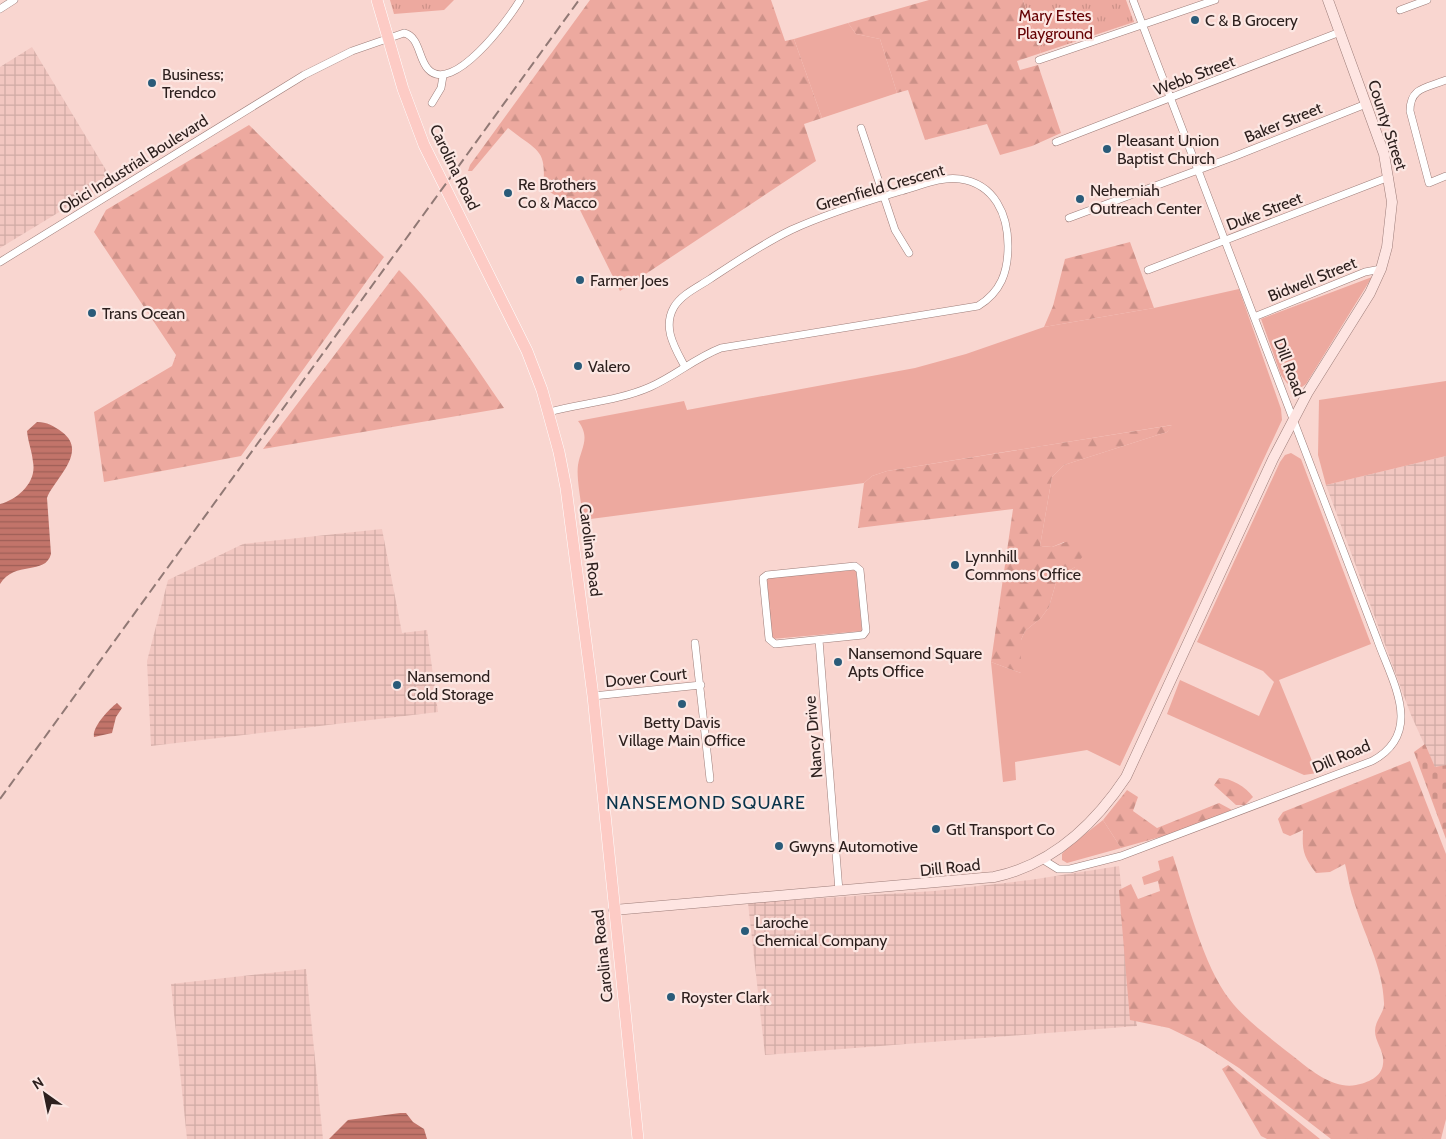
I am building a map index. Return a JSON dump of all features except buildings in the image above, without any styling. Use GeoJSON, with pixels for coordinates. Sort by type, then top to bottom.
{"type":"FeatureCollection","features":[{"type":"Feature","properties":{"kind":"main road","name":"Carolina Road"},"geometry":{"type":"LineString","coordinates":[[377,0],[404,90],[424,145],[528,351],[549,412],[566,488],[593,696],[638,1139]]}},
{"type":"Feature","properties":{"kind":"street"},"geometry":{"type":"LineString","coordinates":[[0,9],[14,0]]}},
{"type":"Feature","properties":{"kind":"street"},"geometry":{"type":"LineString","coordinates":[[432,103],[441,88],[443,76],[462,67],[478,54],[520,0]]}},
{"type":"Feature","properties":{"kind":"street","name":"Dill Road"},"geometry":{"type":"LineString","coordinates":[[614,910],[983,879],[1018,870],[1042,859],[1053,867],[1070,868],[1155,845],[1372,762],[1389,750],[1397,739],[1402,720],[1400,701],[1133,0]]}},
{"type":"Feature","properties":{"kind":"street"},"geometry":{"type":"LineString","coordinates":[[1039,60],[1215,0]]}},
{"type":"Feature","properties":{"kind":"street","name":"County Street"},"geometry":{"type":"LineString","coordinates":[[1042,859],[1074,838],[1088,825],[1126,777],[1293,419],[1370,293],[1381,269],[1390,232],[1392,202],[1389,177],[1384,154],[1328,0]]}},
{"type":"Feature","properties":{"kind":"street"},"geometry":{"type":"LineString","coordinates":[[1400,10],[1427,0]]}},
{"type":"Feature","properties":{"kind":"street","name":"Webb Street"},"geometry":{"type":"LineString","coordinates":[[1056,142],[1172,99],[1340,32]]}},
{"type":"Feature","properties":{"kind":"street","name":"Obici Industrial Boulevard"},"geometry":{"type":"LineString","coordinates":[[0,262],[304,75],[352,51],[404,33],[410,35],[428,70],[443,76]]}},
{"type":"Feature","properties":{"kind":"street"},"geometry":{"type":"LineString","coordinates":[[1446,80],[1415,93],[1410,100],[1412,128],[1429,183],[1446,176]]}},
{"type":"Feature","properties":{"kind":"street","name":"Baker Street"},"geometry":{"type":"LineString","coordinates":[[1068,218],[1198,170],[1366,104]]}},
{"type":"Feature","properties":{"kind":"street"},"geometry":{"type":"LineString","coordinates":[[861,128],[896,234],[909,253]]}},
{"type":"Feature","properties":{"kind":"street","name":"Duke Street"},"geometry":{"type":"LineString","coordinates":[[1148,270],[1389,177]]}},
{"type":"Feature","properties":{"kind":"street","name":"Greenfield Crescent"},"geometry":{"type":"LineString","coordinates":[[549,412],[634,393],[665,380],[707,354],[727,347],[969,309],[978,306],[994,294],[1006,268],[1008,229],[1004,213],[993,197],[976,184],[959,179],[934,182],[884,197],[790,230],[683,296],[674,307],[669,323],[671,338],[685,367]]}},
{"type":"Feature","properties":{"kind":"street","name":"Bidwell Street"},"geometry":{"type":"LineString","coordinates":[[1254,317],[1365,272],[1381,269]]}},
{"type":"Feature","properties":{"kind":"street"},"geometry":{"type":"LineString","coordinates":[[858,568],[866,633],[819,640],[775,644],[771,642],[769,639],[762,581],[765,575],[858,568]]}},
{"type":"Feature","properties":{"kind":"street","name":"Nancy Drive"},"geometry":{"type":"LineString","coordinates":[[819,640],[839,891]]}},
{"type":"Feature","properties":{"kind":"street"},"geometry":{"type":"LineString","coordinates":[[695,643],[710,779]]}},
{"type":"Feature","properties":{"kind":"street","name":"Dover Court"},"geometry":{"type":"LineString","coordinates":[[593,696],[701,685]]}},
{"type":"Feature","properties":{"kind":"shaded area"},"geometry":{"type":"Polygon","coordinates":[[[32,47],[112,180],[0,248],[0,67],[32,47]]]}},
{"type":"Feature","properties":{"kind":"shaded area"},"geometry":{"type":"Polygon","coordinates":[[[37,422],[50,425],[62,432],[69,440],[72,448],[71,457],[67,465],[47,498],[51,554],[48,561],[43,565],[13,572],[0,584],[0,504],[19,494],[29,483],[32,476],[33,462],[27,431],[37,422]]]}},
{"type":"Feature","properties":{"kind":"shaded area"},"geometry":{"type":"Polygon","coordinates":[[[1446,456],[1446,765],[1435,768],[1411,715],[1326,485],[1446,456]]]}},
{"type":"Feature","properties":{"kind":"shaded area"},"geometry":{"type":"Polygon","coordinates":[[[382,529],[402,633],[427,630],[438,712],[151,746],[147,661],[168,580],[243,544],[382,529]]]}},
{"type":"Feature","properties":{"kind":"shaded area"},"geometry":{"type":"Polygon","coordinates":[[[117,703],[122,708],[116,717],[112,733],[94,737],[98,723],[117,703]]]}},
{"type":"Feature","properties":{"kind":"shaded area"},"geometry":{"type":"Polygon","coordinates":[[[1119,866],[1137,1026],[765,1055],[748,903],[934,891],[1030,880],[1119,866]]]}},
{"type":"Feature","properties":{"kind":"shaded area"},"geometry":{"type":"Polygon","coordinates":[[[306,969],[323,1139],[187,1139],[171,984],[306,969]]]}},
{"type":"Feature","properties":{"kind":"shaded area"},"geometry":{"type":"Polygon","coordinates":[[[406,1113],[413,1122],[424,1129],[427,1139],[329,1139],[348,1120],[406,1113]]]}},
{"type":"Feature","properties":{"kind":"green space"},"geometry":{"type":"Polygon","coordinates":[[[390,0],[454,0],[444,10],[394,14],[390,0]]]}},
{"type":"Feature","properties":{"kind":"green space"},"geometry":{"type":"Polygon","coordinates":[[[590,0],[771,0],[785,41],[794,39],[822,118],[804,124],[816,161],[620,291],[580,210],[543,188],[542,158],[533,147],[508,128],[472,171],[468,171],[470,165],[590,0]]]}},
{"type":"Feature","properties":{"kind":"green space"},"geometry":{"type":"Polygon","coordinates":[[[929,0],[1023,0],[1041,53],[1017,61],[1020,70],[1038,65],[1061,133],[1032,146],[1000,155],[987,124],[925,140],[908,90],[897,93],[880,39],[856,34],[848,23],[929,0]]]}},
{"type":"Feature","properties":{"kind":"green space","name":"Mary Estes Playground"},"geometry":{"type":"Polygon","coordinates":[[[1023,0],[1126,0],[1134,22],[1041,53],[1023,0]]]}},
{"type":"Feature","properties":{"kind":"green space"},"geometry":{"type":"Polygon","coordinates":[[[848,23],[856,34],[880,39],[897,93],[822,118],[794,39],[848,23]]]}},
{"type":"Feature","properties":{"kind":"green space"},"geometry":{"type":"Polygon","coordinates":[[[249,125],[384,257],[241,456],[104,482],[94,412],[172,366],[176,355],[94,232],[106,210],[249,125]]]}},
{"type":"Feature","properties":{"kind":"green space"},"geometry":{"type":"Polygon","coordinates":[[[1130,242],[1154,308],[1044,327],[1053,306],[1065,259],[1130,242]]]}},
{"type":"Feature","properties":{"kind":"green space"},"geometry":{"type":"Polygon","coordinates":[[[399,270],[442,319],[504,408],[263,449],[399,270]]]}},
{"type":"Feature","properties":{"kind":"green space"},"geometry":{"type":"Polygon","coordinates":[[[1372,277],[1306,384],[1299,389],[1289,386],[1281,375],[1261,319],[1372,277]]]}},
{"type":"Feature","properties":{"kind":"green space"},"geometry":{"type":"Polygon","coordinates":[[[1239,289],[1281,409],[1282,420],[1120,766],[1087,750],[1015,762],[1016,780],[1003,782],[991,662],[1021,673],[1021,640],[1025,631],[1041,618],[1049,607],[1057,579],[1075,567],[1064,542],[1052,547],[1040,546],[1052,477],[1064,465],[1167,432],[1172,425],[887,471],[872,476],[864,483],[583,520],[578,485],[578,465],[585,438],[578,421],[684,401],[687,410],[915,368],[966,354],[1044,327],[1154,308],[1239,289]]]}},
{"type":"Feature","properties":{"kind":"green space"},"geometry":{"type":"Polygon","coordinates":[[[1446,381],[1446,456],[1326,485],[1318,455],[1319,400],[1446,381]]]}},
{"type":"Feature","properties":{"kind":"green space"},"geometry":{"type":"Polygon","coordinates":[[[1173,425],[1167,432],[1064,465],[1052,477],[1040,546],[1052,547],[1077,538],[1082,544],[1085,553],[1075,567],[1057,579],[1049,607],[1041,618],[1025,631],[1021,640],[1021,673],[991,662],[1013,509],[858,528],[864,483],[872,476],[887,471],[1173,425]]]}},
{"type":"Feature","properties":{"kind":"green space"},"geometry":{"type":"Polygon","coordinates":[[[1291,453],[1301,459],[1371,644],[1279,680],[1317,773],[1304,775],[1167,714],[1180,680],[1259,716],[1274,682],[1263,671],[1197,642],[1280,462],[1285,455],[1291,453]]]}},
{"type":"Feature","properties":{"kind":"green space"},"geometry":{"type":"Polygon","coordinates":[[[856,570],[862,631],[772,639],[767,578],[856,570]]]}},
{"type":"Feature","properties":{"kind":"green space"},"geometry":{"type":"Polygon","coordinates":[[[1425,744],[1435,767],[1446,765],[1446,839],[1414,752],[1425,744]]]}},
{"type":"Feature","properties":{"kind":"green space"},"geometry":{"type":"Polygon","coordinates":[[[1410,761],[1446,854],[1446,1119],[1441,1139],[1331,1139],[1239,1068],[1202,1044],[1169,1028],[1130,1020],[1119,890],[1131,884],[1138,899],[1160,891],[1158,881],[1144,885],[1142,877],[1160,870],[1158,861],[1173,856],[1204,951],[1220,986],[1230,1000],[1253,1024],[1272,1040],[1325,1079],[1348,1086],[1369,1081],[1377,1076],[1383,1064],[1383,1055],[1375,1031],[1384,1006],[1383,989],[1376,963],[1357,911],[1345,864],[1330,872],[1316,873],[1304,853],[1303,830],[1290,836],[1283,833],[1278,819],[1283,812],[1410,761]]]}},
{"type":"Feature","properties":{"kind":"green space"},"geometry":{"type":"Polygon","coordinates":[[[1219,778],[1238,784],[1253,797],[1245,805],[1236,805],[1214,785],[1219,778]]]}},
{"type":"Feature","properties":{"kind":"green space"},"geometry":{"type":"Polygon","coordinates":[[[1127,790],[1138,797],[1133,811],[1157,828],[1219,803],[1232,810],[1167,835],[1121,848],[1103,820],[1127,790]]]}},
{"type":"Feature","properties":{"kind":"green space"},"geometry":{"type":"Polygon","coordinates":[[[1103,820],[1121,848],[1067,863],[1062,860],[1062,854],[1066,849],[1103,820]]]}},
{"type":"Feature","properties":{"kind":"green space"},"geometry":{"type":"Polygon","coordinates":[[[1228,1065],[1320,1139],[1267,1139],[1261,1136],[1222,1069],[1228,1065]]]}},
{"type":"Feature","properties":{"kind":"railway"},"geometry":{"type":"LineString","coordinates":[[0,799],[579,0]]}},
{"type":"Feature","properties":{"kind":"place","name":"C & B Grocery"},"geometry":{"type":"Point","coordinates":[1195,20]}},
{"type":"Feature","properties":{"kind":"place","name":"Business; Trendco"},"geometry":{"type":"Point","coordinates":[152,83]}},
{"type":"Feature","properties":{"kind":"place","name":"Pleasant Union Baptist Church"},"geometry":{"type":"Point","coordinates":[1107,149]}},
{"type":"Feature","properties":{"kind":"place","name":"Re Brothers Co & Macco"},"geometry":{"type":"Point","coordinates":[508,193]}},
{"type":"Feature","properties":{"kind":"place","name":"Nehemiah Outreach Center"},"geometry":{"type":"Point","coordinates":[1080,199]}},
{"type":"Feature","properties":{"kind":"place","name":"Farmer Joes"},"geometry":{"type":"Point","coordinates":[580,280]}},
{"type":"Feature","properties":{"kind":"place","name":"Trans Ocean"},"geometry":{"type":"Point","coordinates":[92,313]}},
{"type":"Feature","properties":{"kind":"place","name":"Valero"},"geometry":{"type":"Point","coordinates":[578,366]}},
{"type":"Feature","properties":{"kind":"place","name":"Lynnhill Commons Office"},"geometry":{"type":"Point","coordinates":[955,565]}},
{"type":"Feature","properties":{"kind":"place","name":"Nansemond Square Apts Office"},"geometry":{"type":"Point","coordinates":[838,662]}},
{"type":"Feature","properties":{"kind":"place","name":"Nansemond Cold Storage"},"geometry":{"type":"Point","coordinates":[397,685]}},
{"type":"Feature","properties":{"kind":"place","name":"Betty Davis Village Main Office"},"geometry":{"type":"Point","coordinates":[682,704]}},
{"type":"Feature","properties":{"kind":"place","name":"Gtl Transport Co"},"geometry":{"type":"Point","coordinates":[936,829]}},
{"type":"Feature","properties":{"kind":"place","name":"Gwyns Automotive"},"geometry":{"type":"Point","coordinates":[779,846]}},
{"type":"Feature","properties":{"kind":"place","name":"Laroche Chemical Company"},"geometry":{"type":"Point","coordinates":[745,931]}},
{"type":"Feature","properties":{"kind":"place","name":"Royster Clark"},"geometry":{"type":"Point","coordinates":[671,997]}},
{"type":"Feature","properties":{"kind":"district","name":"NANSEMOND SQUARE"},"geometry":{"type":"Point","coordinates":[706,803]}}]}
